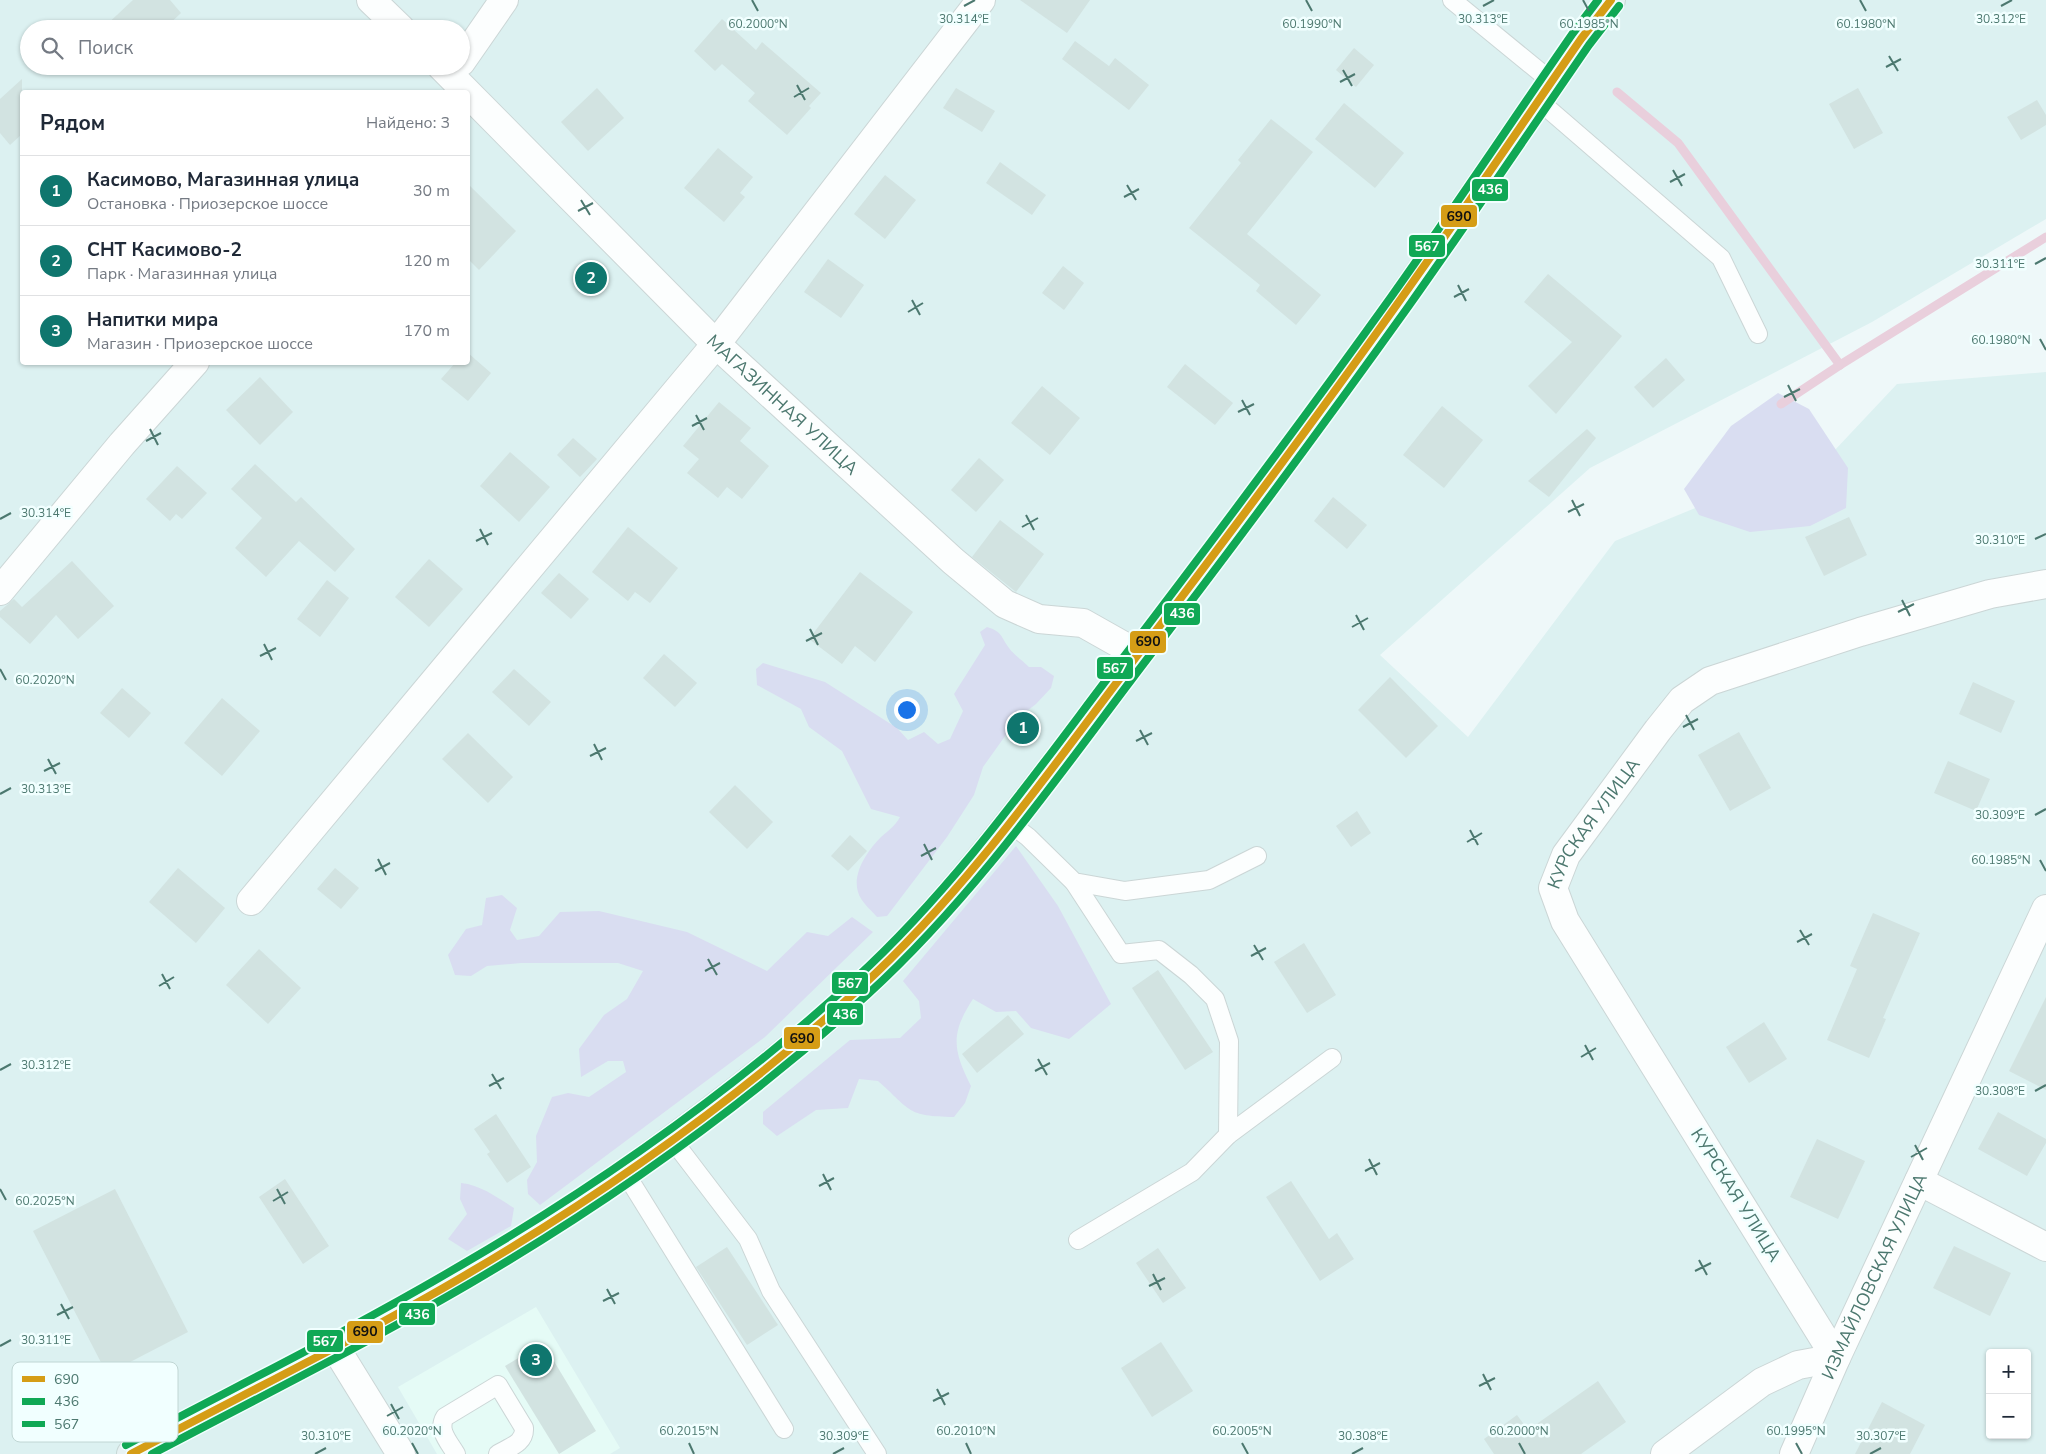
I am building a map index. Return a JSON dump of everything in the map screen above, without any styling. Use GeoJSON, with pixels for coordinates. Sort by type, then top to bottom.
{"type":"FeatureCollection","features":[{"type":"Feature","properties":{"kind":"main road"},"geometry":{"type":"LineString","coordinates":[[178,1429],[334,1347],[515,1245],[671,1138],[825,1019],[914,937],[1008,822],[1210,561],[1374,338],[1545,90],[1611,0]]}},
{"type":"Feature","properties":{"kind":"main road"},"geometry":{"type":"LineString","coordinates":[[131,1454],[154,1442]]}},
{"type":"Feature","properties":{"kind":"street"},"geometry":{"type":"LineString","coordinates":[[371,0],[392,20]]}},
{"type":"Feature","properties":{"kind":"street"},"geometry":{"type":"LineString","coordinates":[[470,46],[504,0]]}},
{"type":"Feature","properties":{"kind":"street"},"geometry":{"type":"LineString","coordinates":[[251,901],[716,344],[981,0]]}},
{"type":"Feature","properties":{"kind":"street","name":"МАГАЗИННАЯ УЛИЦА"},"geometry":{"type":"LineString","coordinates":[[452,75],[467,90]]}},
{"type":"Feature","properties":{"kind":"street","name":"МАГАЗИННАЯ УЛИЦА"},"geometry":{"type":"LineString","coordinates":[[470,93],[716,344],[953,561],[1005,604],[1039,619],[1083,623],[1138,654]]}},
{"type":"Feature","properties":{"kind":"street"},"geometry":{"type":"LineString","coordinates":[[0,591],[122,444],[193,365]]}},
{"type":"Feature","properties":{"kind":"street","name":"КУРСКАЯ УЛИЦА"},"geometry":{"type":"LineString","coordinates":[[1836,1358],[1566,921],[1553,888],[1566,855],[1658,730],[1682,700],[1710,681],[1860,632],[1990,594],[2046,584]]}},
{"type":"Feature","properties":{"kind":"street","name":"ИЗМАЙЛОВСКАЯ УЛИЦА"},"geometry":{"type":"LineString","coordinates":[[1794,1454],[1836,1358],[2046,909]]}},
{"type":"Feature","properties":{"kind":"street"},"geometry":{"type":"LineString","coordinates":[[1919,1181],[2046,1247]]}},
{"type":"Feature","properties":{"kind":"street"},"geometry":{"type":"LineString","coordinates":[[334,1347],[401,1454]]}},
{"type":"Feature","properties":{"kind":"street"},"geometry":{"type":"LineString","coordinates":[[1665,1454],[1762,1382],[1798,1365],[1836,1358]]}},
{"type":"Feature","properties":{"kind":"lane"},"geometry":{"type":"LineString","coordinates":[[1452,0],[1721,258],[1758,334]]}},
{"type":"Feature","properties":{"kind":"lane"},"geometry":{"type":"LineString","coordinates":[[1008,822],[1028,837],[1074,882],[1121,954],[1159,950],[1191,976],[1215,999],[1228,1041],[1228,1135]]}},
{"type":"Feature","properties":{"kind":"lane"},"geometry":{"type":"LineString","coordinates":[[1074,882],[1125,891],[1209,880],[1257,856]]}},
{"type":"Feature","properties":{"kind":"lane"},"geometry":{"type":"LineString","coordinates":[[1078,1240],[1192,1172],[1228,1135],[1332,1058]]}},
{"type":"Feature","properties":{"kind":"lane"},"geometry":{"type":"LineString","coordinates":[[671,1138],[748,1239],[771,1292],[877,1454]]}},
{"type":"Feature","properties":{"kind":"lane"},"geometry":{"type":"LineString","coordinates":[[624,1171],[784,1429]]}},
{"type":"Feature","properties":{"kind":"lane"},"geometry":{"type":"LineString","coordinates":[[456,1454],[442,1430],[441,1423],[445,1417],[498,1385],[524,1428],[524,1435],[520,1441],[498,1454]]}},
{"type":"Feature","properties":{"kind":"shaded area"},"geometry":{"type":"Polygon","coordinates":[[[0,0],[2046,0],[2046,219],[1872,322],[1590,468],[1380,655],[1468,737],[1615,541],[1834,451],[1897,384],[2046,372],[2046,1454],[0,1454],[0,0]]]}},
{"type":"Feature","properties":{"kind":"shaded area"},"geometry":{"type":"Polygon","coordinates":[[[1778,393],[1809,409],[1848,468],[1846,508],[1810,526],[1750,532],[1699,515],[1684,489],[1731,426],[1778,393]]]}},
{"type":"Feature","properties":{"kind":"shaded area"},"geometry":{"type":"Polygon","coordinates":[[[987,627],[999,633],[1011,651],[1029,667],[1041,667],[1054,676],[1051,688],[1036,704],[1018,718],[983,767],[974,795],[947,837],[887,916],[877,917],[859,896],[857,877],[862,862],[871,848],[900,817],[871,809],[842,751],[809,727],[801,709],[757,685],[756,669],[763,663],[825,682],[897,728],[908,740],[924,732],[938,744],[950,739],[963,711],[954,694],[985,645],[980,632],[987,627]]]}},
{"type":"Feature","properties":{"kind":"shaded area"},"geometry":{"type":"Polygon","coordinates":[[[1016,846],[1058,906],[1111,1004],[1069,1039],[1031,1028],[1016,1011],[996,1012],[973,999],[960,1022],[957,1042],[960,1062],[971,1086],[965,1103],[954,1117],[918,1113],[904,1105],[878,1081],[859,1079],[848,1108],[816,1110],[777,1136],[763,1124],[763,1112],[850,1040],[900,1038],[921,1018],[919,1001],[903,981],[1016,846]]]}},
{"type":"Feature","properties":{"kind":"shaded area"},"geometry":{"type":"Polygon","coordinates":[[[502,895],[517,908],[510,930],[517,940],[539,936],[560,912],[599,911],[687,932],[767,971],[807,932],[828,936],[852,917],[873,932],[765,1037],[540,1205],[528,1194],[527,1180],[537,1162],[536,1136],[552,1097],[568,1093],[589,1097],[626,1072],[623,1061],[608,1061],[581,1077],[579,1049],[604,1015],[627,999],[643,971],[618,963],[521,963],[487,966],[471,976],[455,975],[448,955],[466,929],[482,925],[486,898],[502,895]]]}},
{"type":"Feature","properties":{"kind":"shaded area"},"geometry":{"type":"Polygon","coordinates":[[[461,1183],[482,1189],[514,1208],[511,1226],[467,1251],[448,1239],[467,1214],[460,1199],[461,1183]]]}},
{"type":"Feature","properties":{"kind":"shaded area"},"geometry":{"type":"Polygon","coordinates":[[[536,1307],[620,1448],[610,1454],[437,1454],[398,1387],[536,1307]]]}},
{"type":"Feature","properties":{"kind":"building"},"geometry":{"type":"Polygon","coordinates":[[[133,0],[170,0],[181,13],[174,20],[112,20],[133,0]]]}},
{"type":"Feature","properties":{"kind":"building"},"geometry":{"type":"Polygon","coordinates":[[[1020,0],[1090,0],[1067,33],[1020,0]]]}},
{"type":"Feature","properties":{"kind":"building"},"geometry":{"type":"Polygon","coordinates":[[[722,19],[756,50],[762,42],[821,93],[809,106],[811,108],[787,135],[748,101],[755,93],[722,64],[715,71],[694,51],[722,19]]]}},
{"type":"Feature","properties":{"kind":"building"},"geometry":{"type":"Polygon","coordinates":[[[1075,41],[1109,66],[1115,58],[1149,85],[1129,110],[1062,59],[1075,41]]]}},
{"type":"Feature","properties":{"kind":"building"},"geometry":{"type":"Polygon","coordinates":[[[1354,48],[1374,65],[1356,87],[1336,70],[1354,48]]]}},
{"type":"Feature","properties":{"kind":"building"},"geometry":{"type":"Polygon","coordinates":[[[22,79],[22,90],[20,90],[20,136],[10,145],[0,133],[0,99],[22,79]]]}},
{"type":"Feature","properties":{"kind":"building"},"geometry":{"type":"Polygon","coordinates":[[[597,88],[624,118],[588,151],[561,122],[597,88]]]}},
{"type":"Feature","properties":{"kind":"building"},"geometry":{"type":"Polygon","coordinates":[[[956,88],[995,111],[982,132],[943,108],[956,88]]]}},
{"type":"Feature","properties":{"kind":"building"},"geometry":{"type":"Polygon","coordinates":[[[1858,88],[1883,133],[1854,149],[1829,104],[1858,88]]]}},
{"type":"Feature","properties":{"kind":"building"},"geometry":{"type":"Polygon","coordinates":[[[2037,100],[2046,115],[2046,125],[2021,140],[2007,117],[2037,100]]]}},
{"type":"Feature","properties":{"kind":"building"},"geometry":{"type":"Polygon","coordinates":[[[1344,103],[1404,153],[1375,188],[1315,139],[1344,103]]]}},
{"type":"Feature","properties":{"kind":"building"},"geometry":{"type":"Polygon","coordinates":[[[1271,119],[1313,152],[1247,234],[1321,295],[1296,325],[1256,291],[1260,285],[1189,228],[1241,163],[1238,160],[1271,119]]]}},
{"type":"Feature","properties":{"kind":"building"},"geometry":{"type":"Polygon","coordinates":[[[718,148],[753,177],[740,193],[745,197],[724,222],[684,188],[718,148]]]}},
{"type":"Feature","properties":{"kind":"building"},"geometry":{"type":"Polygon","coordinates":[[[1000,162],[1046,195],[1032,215],[986,183],[1000,162]]]}},
{"type":"Feature","properties":{"kind":"building"},"geometry":{"type":"Polygon","coordinates":[[[885,175],[916,200],[885,239],[854,214],[885,175]]]}},
{"type":"Feature","properties":{"kind":"building"},"geometry":{"type":"Polygon","coordinates":[[[470,186],[516,231],[479,270],[470,261],[470,186]]]}},
{"type":"Feature","properties":{"kind":"building"},"geometry":{"type":"Polygon","coordinates":[[[828,259],[864,285],[841,318],[804,292],[828,259]]]}},
{"type":"Feature","properties":{"kind":"building"},"geometry":{"type":"Polygon","coordinates":[[[1063,266],[1084,283],[1064,310],[1042,293],[1063,266]]]}},
{"type":"Feature","properties":{"kind":"building"},"geometry":{"type":"Polygon","coordinates":[[[1548,274],[1622,336],[1556,414],[1528,386],[1572,342],[1524,302],[1548,274]]]}},
{"type":"Feature","properties":{"kind":"building"},"geometry":{"type":"Polygon","coordinates":[[[470,355],[491,373],[468,401],[441,379],[453,365],[470,365],[470,355]]]}},
{"type":"Feature","properties":{"kind":"building"},"geometry":{"type":"Polygon","coordinates":[[[1666,358],[1685,380],[1653,408],[1634,387],[1666,358]]]}},
{"type":"Feature","properties":{"kind":"building"},"geometry":{"type":"Polygon","coordinates":[[[1185,364],[1233,403],[1215,425],[1167,387],[1185,364]]]}},
{"type":"Feature","properties":{"kind":"building"},"geometry":{"type":"Polygon","coordinates":[[[260,377],[293,412],[260,445],[226,410],[260,377]]]}},
{"type":"Feature","properties":{"kind":"building"},"geometry":{"type":"Polygon","coordinates":[[[1042,386],[1080,418],[1050,455],[1011,423],[1042,386]]]}},
{"type":"Feature","properties":{"kind":"building"},"geometry":{"type":"Polygon","coordinates":[[[719,402],[751,428],[740,441],[769,466],[742,499],[727,487],[718,498],[687,473],[699,459],[683,446],[719,402]]]}},
{"type":"Feature","properties":{"kind":"building"},"geometry":{"type":"Polygon","coordinates":[[[1442,406],[1483,440],[1444,488],[1403,455],[1442,406]]]}},
{"type":"Feature","properties":{"kind":"building"},"geometry":{"type":"Polygon","coordinates":[[[1587,429],[1596,438],[1549,497],[1528,481],[1587,429]]]}},
{"type":"Feature","properties":{"kind":"building"},"geometry":{"type":"Polygon","coordinates":[[[573,438],[597,459],[580,477],[557,455],[573,438]]]}},
{"type":"Feature","properties":{"kind":"building"},"geometry":{"type":"Polygon","coordinates":[[[510,452],[550,487],[519,522],[480,486],[510,452]]]}},
{"type":"Feature","properties":{"kind":"building"},"geometry":{"type":"Polygon","coordinates":[[[979,458],[1004,480],[976,512],[951,490],[979,458]]]}},
{"type":"Feature","properties":{"kind":"building"},"geometry":{"type":"Polygon","coordinates":[[[255,464],[296,502],[301,497],[355,549],[335,572],[299,541],[266,577],[235,548],[262,518],[231,489],[255,464]]]}},
{"type":"Feature","properties":{"kind":"building"},"geometry":{"type":"Polygon","coordinates":[[[177,466],[207,493],[182,519],[176,514],[170,521],[146,499],[177,466]]]}},
{"type":"Feature","properties":{"kind":"building"},"geometry":{"type":"Polygon","coordinates":[[[1333,497],[1367,525],[1347,549],[1314,521],[1333,497]]]}},
{"type":"Feature","properties":{"kind":"building"},"geometry":{"type":"Polygon","coordinates":[[[1849,517],[1867,555],[1824,576],[1805,537],[1849,517]]]}},
{"type":"Feature","properties":{"kind":"building"},"geometry":{"type":"Polygon","coordinates":[[[1000,520],[1044,554],[1016,592],[972,557],[1000,520]]]}},
{"type":"Feature","properties":{"kind":"building"},"geometry":{"type":"Polygon","coordinates":[[[628,527],[678,568],[650,603],[635,592],[628,601],[592,572],[628,527]]]}},
{"type":"Feature","properties":{"kind":"building"},"geometry":{"type":"Polygon","coordinates":[[[429,559],[463,589],[429,627],[395,597],[429,559]]]}},
{"type":"Feature","properties":{"kind":"building"},"geometry":{"type":"Polygon","coordinates":[[[72,561],[114,606],[78,639],[56,615],[30,644],[0,617],[0,611],[14,599],[22,607],[72,561]]]}},
{"type":"Feature","properties":{"kind":"building"},"geometry":{"type":"Polygon","coordinates":[[[860,572],[913,612],[875,662],[855,646],[842,664],[809,639],[860,572]]]}},
{"type":"Feature","properties":{"kind":"building"},"geometry":{"type":"Polygon","coordinates":[[[559,573],[589,599],[571,619],[541,593],[559,573]]]}},
{"type":"Feature","properties":{"kind":"building"},"geometry":{"type":"Polygon","coordinates":[[[327,580],[349,598],[320,637],[297,619],[327,580]]]}},
{"type":"Feature","properties":{"kind":"building"},"geometry":{"type":"Polygon","coordinates":[[[664,654],[697,683],[675,707],[643,678],[664,654]]]}},
{"type":"Feature","properties":{"kind":"building"},"geometry":{"type":"Polygon","coordinates":[[[514,669],[551,702],[529,726],[492,692],[514,669]]]}},
{"type":"Feature","properties":{"kind":"building"},"geometry":{"type":"Polygon","coordinates":[[[1390,677],[1438,726],[1406,758],[1358,710],[1390,677]]]}},
{"type":"Feature","properties":{"kind":"building"},"geometry":{"type":"Polygon","coordinates":[[[1973,682],[2015,701],[2001,733],[1959,714],[1973,682]]]}},
{"type":"Feature","properties":{"kind":"building"},"geometry":{"type":"Polygon","coordinates":[[[122,688],[151,713],[129,738],[100,713],[122,688]]]}},
{"type":"Feature","properties":{"kind":"building"},"geometry":{"type":"Polygon","coordinates":[[[222,698],[260,731],[222,776],[184,743],[222,698]]]}},
{"type":"Feature","properties":{"kind":"building"},"geometry":{"type":"Polygon","coordinates":[[[1739,732],[1771,788],[1730,811],[1698,755],[1739,732]]]}},
{"type":"Feature","properties":{"kind":"building"},"geometry":{"type":"Polygon","coordinates":[[[468,733],[513,777],[488,803],[442,759],[468,733]]]}},
{"type":"Feature","properties":{"kind":"building"},"geometry":{"type":"Polygon","coordinates":[[[1948,761],[1990,779],[1976,811],[1934,793],[1948,761]]]}},
{"type":"Feature","properties":{"kind":"building"},"geometry":{"type":"Polygon","coordinates":[[[735,785],[773,822],[747,849],[709,812],[735,785]]]}},
{"type":"Feature","properties":{"kind":"building"},"geometry":{"type":"Polygon","coordinates":[[[1357,811],[1371,833],[1351,847],[1336,826],[1357,811]]]}},
{"type":"Feature","properties":{"kind":"building"},"geometry":{"type":"Polygon","coordinates":[[[850,835],[867,851],[848,871],[831,856],[850,835]]]}},
{"type":"Feature","properties":{"kind":"building"},"geometry":{"type":"Polygon","coordinates":[[[178,868],[225,908],[196,943],[149,902],[178,868]]]}},
{"type":"Feature","properties":{"kind":"building"},"geometry":{"type":"Polygon","coordinates":[[[335,868],[359,888],[341,909],[317,889],[335,868]]]}},
{"type":"Feature","properties":{"kind":"building"},"geometry":{"type":"Polygon","coordinates":[[[1873,913],[1920,933],[1883,1018],[1886,1019],[1869,1058],[1827,1040],[1857,969],[1850,966],[1873,913]]]}},
{"type":"Feature","properties":{"kind":"building"},"geometry":{"type":"Polygon","coordinates":[[[1304,943],[1336,995],[1307,1013],[1274,962],[1304,943]]]}},
{"type":"Feature","properties":{"kind":"building"},"geometry":{"type":"Polygon","coordinates":[[[259,949],[301,988],[268,1024],[226,985],[259,949]]]}},
{"type":"Feature","properties":{"kind":"building"},"geometry":{"type":"Polygon","coordinates":[[[1158,970],[1213,1052],[1185,1070],[1132,988],[1158,970]]]}},
{"type":"Feature","properties":{"kind":"building"},"geometry":{"type":"Polygon","coordinates":[[[2046,997],[2046,1090],[2009,1071],[2046,997]]]}},
{"type":"Feature","properties":{"kind":"building"},"geometry":{"type":"Polygon","coordinates":[[[1008,1015],[1024,1034],[977,1073],[962,1054],[1008,1015]]]}},
{"type":"Feature","properties":{"kind":"building"},"geometry":{"type":"Polygon","coordinates":[[[1764,1022],[1787,1059],[1749,1083],[1726,1047],[1764,1022]]]}},
{"type":"Feature","properties":{"kind":"building"},"geometry":{"type":"Polygon","coordinates":[[[1998,1112],[2046,1139],[2046,1143],[2027,1176],[1978,1149],[1998,1112]]]}},
{"type":"Feature","properties":{"kind":"building"},"geometry":{"type":"Polygon","coordinates":[[[496,1114],[531,1167],[507,1183],[487,1154],[490,1152],[474,1129],[496,1114]]]}},
{"type":"Feature","properties":{"kind":"building"},"geometry":{"type":"Polygon","coordinates":[[[1817,1139],[1865,1161],[1838,1219],[1790,1197],[1817,1139]]]}},
{"type":"Feature","properties":{"kind":"building"},"geometry":{"type":"Polygon","coordinates":[[[285,1179],[329,1246],[303,1264],[259,1197],[285,1179]]]}},
{"type":"Feature","properties":{"kind":"building"},"geometry":{"type":"Polygon","coordinates":[[[1291,1181],[1329,1239],[1337,1233],[1354,1259],[1320,1281],[1266,1197],[1291,1181]]]}},
{"type":"Feature","properties":{"kind":"building"},"geometry":{"type":"Polygon","coordinates":[[[115,1189],[188,1332],[130,1362],[101,1362],[33,1231],[115,1189]]]}},
{"type":"Feature","properties":{"kind":"building"},"geometry":{"type":"Polygon","coordinates":[[[1954,1246],[2011,1273],[1990,1316],[1933,1288],[1954,1246]]]}},
{"type":"Feature","properties":{"kind":"building"},"geometry":{"type":"Polygon","coordinates":[[[727,1247],[778,1325],[747,1345],[696,1267],[727,1247]]]}},
{"type":"Feature","properties":{"kind":"building"},"geometry":{"type":"Polygon","coordinates":[[[1158,1248],[1186,1288],[1163,1303],[1136,1263],[1158,1248]]]}},
{"type":"Feature","properties":{"kind":"building"},"geometry":{"type":"Polygon","coordinates":[[[1161,1342],[1193,1391],[1152,1417],[1121,1368],[1161,1342]]]}},
{"type":"Feature","properties":{"kind":"building"},"geometry":{"type":"Polygon","coordinates":[[[543,1343],[596,1431],[559,1454],[505,1366],[543,1343]]]}},
{"type":"Feature","properties":{"kind":"building"},"geometry":{"type":"Polygon","coordinates":[[[1598,1381],[1626,1422],[1581,1454],[1494,1454],[1484,1439],[1517,1415],[1528,1430],[1598,1381]]]}},
{"type":"Feature","properties":{"kind":"building"},"geometry":{"type":"Polygon","coordinates":[[[1882,1402],[1925,1425],[1910,1454],[1855,1454],[1882,1402]]]}},
{"type":"Feature","properties":{"kind":"waterway"},"geometry":{"type":"LineString","coordinates":[[1617,92],[1678,143],[1840,365]]}},
{"type":"Feature","properties":{"kind":"waterway"},"geometry":{"type":"LineString","coordinates":[[1781,404],[1840,365],[2046,237]]}},
{"type":"Feature","properties":{"kind":"transit line","name":"567"},"geometry":{"type":"LineString","coordinates":[[178,1418],[422,1288],[566,1201],[666,1132],[763,1058],[855,979],[893,942],[929,904],[998,822],[1227,521],[1391,297],[1573,33],[1598,0]]}},
{"type":"Feature","properties":{"kind":"transit line","name":"690"},"geometry":{"type":"LineString","coordinates":[[178,1429],[428,1297],[521,1242],[572,1209],[672,1140],[769,1066],[861,987],[899,950],[936,911],[1004,830],[1234,528],[1398,303],[1581,39],[1611,0]]}},
{"type":"Feature","properties":{"kind":"transit line","name":"436"},"geometry":{"type":"LineString","coordinates":[[178,1440],[469,1284],[626,1185],[775,1074],[868,994],[906,957],[942,919],[1011,839],[1241,536],[1408,307],[1589,45],[1619,6]]}},
{"type":"Feature","properties":{"kind":"transit line","name":"567"},"geometry":{"type":"LineString","coordinates":[[126,1445],[132,1442]]}},
{"type":"Feature","properties":{"kind":"transit line","name":"690"},"geometry":{"type":"LineString","coordinates":[[131,1454],[154,1442]]}},
{"type":"Feature","properties":{"kind":"transit line","name":"436"},"geometry":{"type":"LineString","coordinates":[[152,1454],[175,1442]]}},
{"type":"Feature","properties":{"kind":"place","name":"СНТ Касимово-2"},"geometry":{"type":"Point","coordinates":[591,278]}},
{"type":"Feature","properties":{"kind":"place","name":"Касимово, Магазинная улица"},"geometry":{"type":"Point","coordinates":[1023,728]}},
{"type":"Feature","properties":{"kind":"place","name":"Напитки мира"},"geometry":{"type":"Point","coordinates":[536,1360]}}]}
